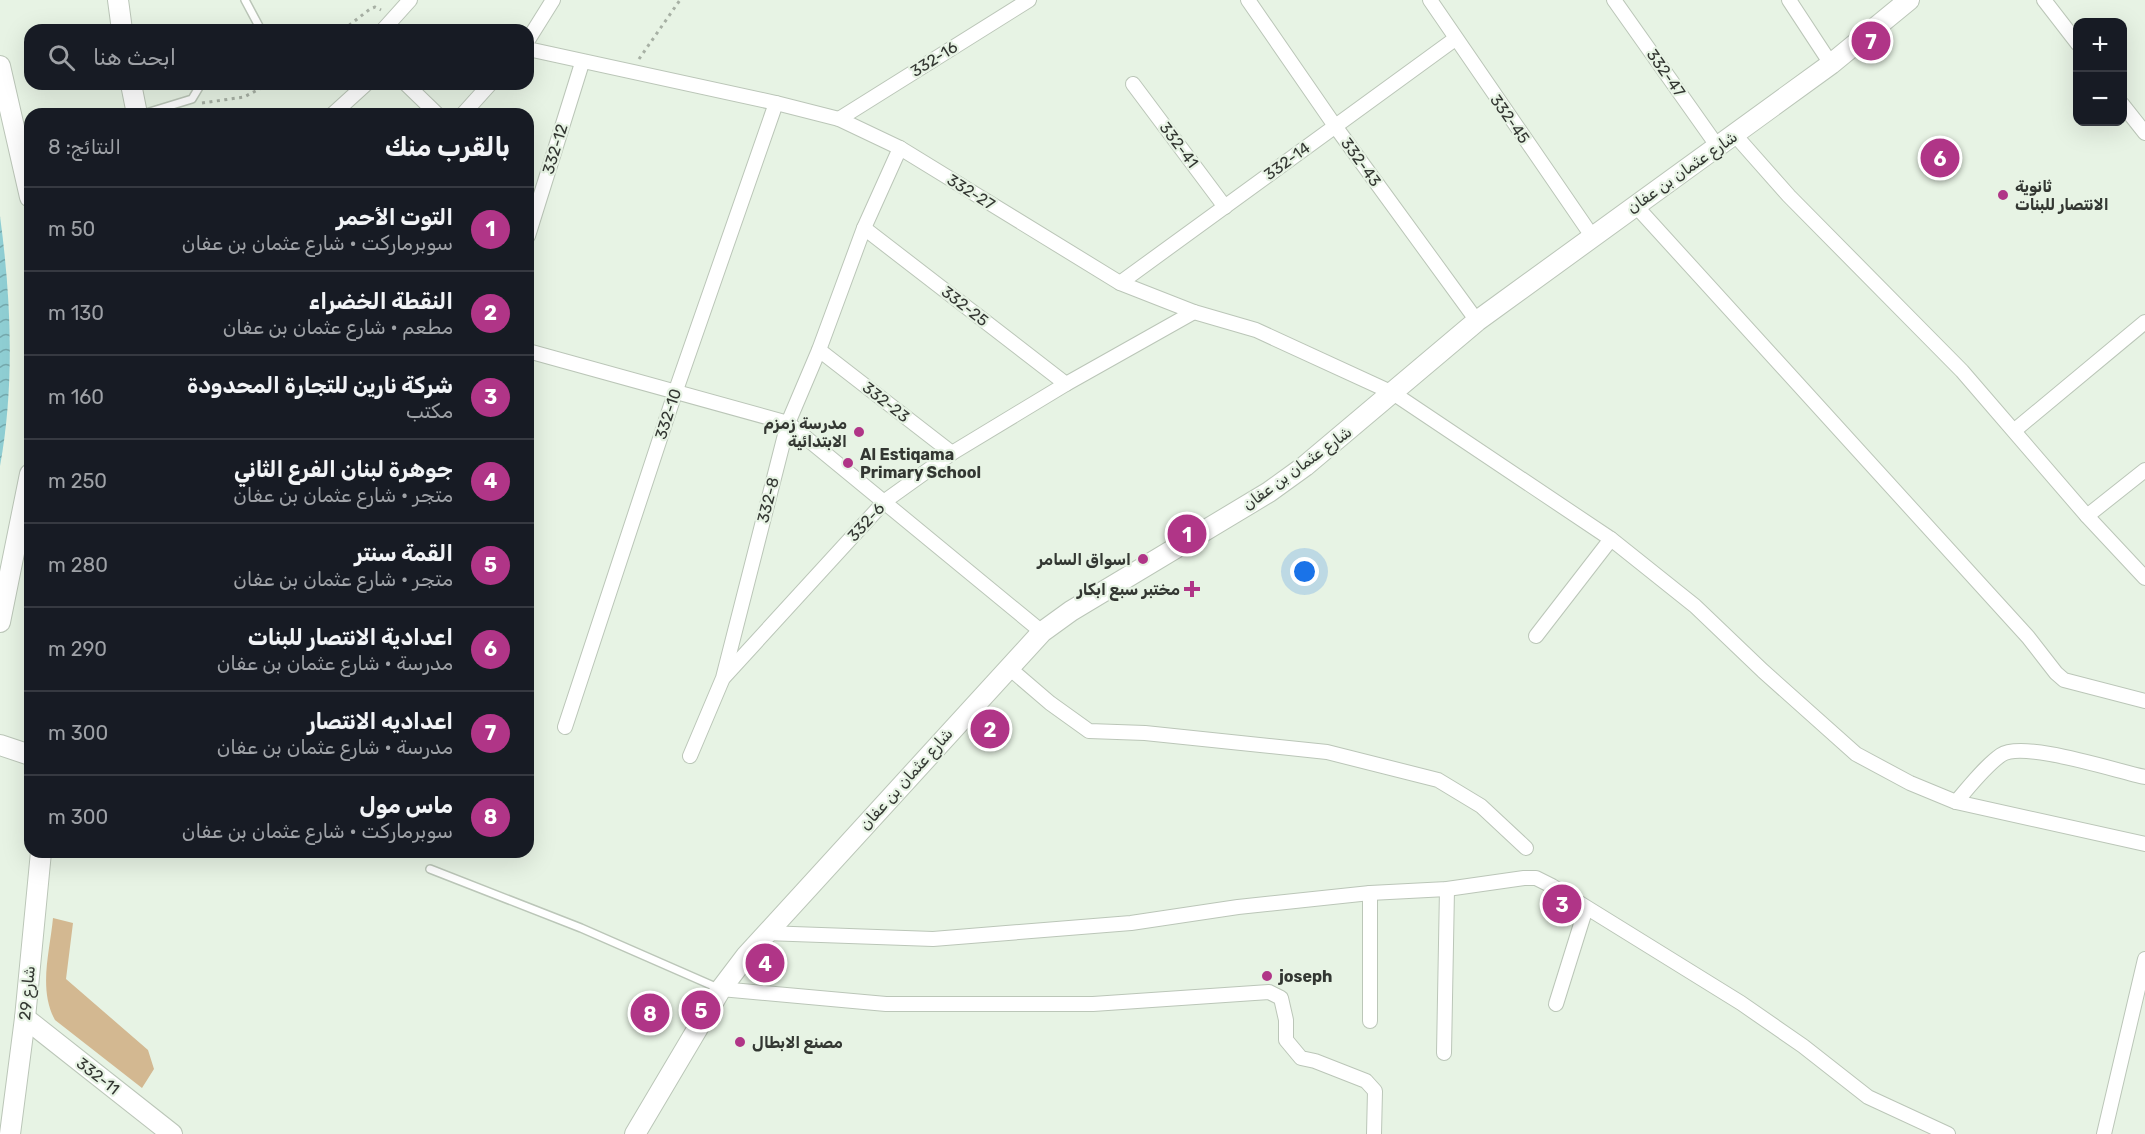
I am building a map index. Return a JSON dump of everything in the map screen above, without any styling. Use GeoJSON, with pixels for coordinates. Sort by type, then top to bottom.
{"type":"FeatureCollection","features":[{"type":"Feature","properties":{"kind":"street"},"geometry":{"type":"LineString","coordinates":[[118,0],[121,24]]}},
{"type":"Feature","properties":{"kind":"street"},"geometry":{"type":"LineString","coordinates":[[388,24],[410,0]]}},
{"type":"Feature","properties":{"kind":"street"},"geometry":{"type":"LineString","coordinates":[[534,30],[553,0]]}},
{"type":"Feature","properties":{"kind":"street","name":"332-16"},"geometry":{"type":"LineString","coordinates":[[838,119],[1029,0]]}},
{"type":"Feature","properties":{"kind":"street","name":"332-43"},"geometry":{"type":"LineString","coordinates":[[1248,0],[1335,126],[1477,321]]}},
{"type":"Feature","properties":{"kind":"street","name":"332-45"},"geometry":{"type":"LineString","coordinates":[[1430,0],[1592,236]]}},
{"type":"Feature","properties":{"kind":"street","name":"332-47"},"geometry":{"type":"LineString","coordinates":[[1614,0],[1718,147]]}},
{"type":"Feature","properties":{"kind":"street"},"geometry":{"type":"LineString","coordinates":[[1789,0],[1831,64]]}},
{"type":"Feature","properties":{"kind":"street","name":"شارع عثمان بن عفان"},"geometry":{"type":"LineString","coordinates":[[635,1134],[721,990],[765,933],[1042,632],[1071,611],[1269,492],[1339,439],[1477,321],[1831,64],[1910,0]]}},
{"type":"Feature","properties":{"kind":"street"},"geometry":{"type":"LineString","coordinates":[[2044,0],[2073,38]]}},
{"type":"Feature","properties":{"kind":"street","name":"332-14"},"geometry":{"type":"LineString","coordinates":[[1120,283],[1455,39]]}},
{"type":"Feature","properties":{"kind":"street","name":"332-27"},"geometry":{"type":"LineString","coordinates":[[534,51],[776,103],[838,119],[900,148],[1120,283],[1194,312],[1256,330],[1393,393],[1611,539],[1695,606],[1763,671],[1856,754],[1910,783],[1956,802],[2145,844]]}},
{"type":"Feature","properties":{"kind":"street","name":"332-12"},"geometry":{"type":"LineString","coordinates":[[534,217],[582,63]]}},
{"type":"Feature","properties":{"kind":"street"},"geometry":{"type":"LineString","coordinates":[[0,66],[24,171]]}},
{"type":"Feature","properties":{"kind":"street","name":"332-41"},"geometry":{"type":"LineString","coordinates":[[1133,84],[1225,207]]}},
{"type":"Feature","properties":{"kind":"street"},"geometry":{"type":"LineString","coordinates":[[132,90],[136,108]]}},
{"type":"Feature","properties":{"kind":"street"},"geometry":{"type":"LineString","coordinates":[[340,108],[359,90]]}},
{"type":"Feature","properties":{"kind":"street"},"geometry":{"type":"LineString","coordinates":[[412,90],[431,108]]}},
{"type":"Feature","properties":{"kind":"street"},"geometry":{"type":"LineString","coordinates":[[468,108],[485,90]]}},
{"type":"Feature","properties":{"kind":"street","name":"332-10"},"geometry":{"type":"LineString","coordinates":[[565,727],[675,393],[776,103]]}},
{"type":"Feature","properties":{"kind":"street"},"geometry":{"type":"LineString","coordinates":[[2127,110],[2145,133]]}},
{"type":"Feature","properties":{"kind":"street"},"geometry":{"type":"LineString","coordinates":[[1735,135],[1790,196],[1962,371],[2015,430],[2086,516],[2145,578]]}},
{"type":"Feature","properties":{"kind":"street","name":"332-8"},"geometry":{"type":"LineString","coordinates":[[690,756],[723,678],[788,423],[819,350],[864,228],[900,148]]}},
{"type":"Feature","properties":{"kind":"street"},"geometry":{"type":"LineString","coordinates":[[1635,206],[2020,628],[2055,673],[2064,680],[2145,701]]}},
{"type":"Feature","properties":{"kind":"street","name":"332-25"},"geometry":{"type":"LineString","coordinates":[[864,228],[1066,384]]}},
{"type":"Feature","properties":{"kind":"street","name":"332-6"},"geometry":{"type":"LineString","coordinates":[[723,678],[885,501],[952,453],[1066,384],[1194,312]]}},
{"type":"Feature","properties":{"kind":"street"},"geometry":{"type":"LineString","coordinates":[[2015,430],[2145,322]]}},
{"type":"Feature","properties":{"kind":"street","name":"332-23"},"geometry":{"type":"LineString","coordinates":[[819,350],[952,453]]}},
{"type":"Feature","properties":{"kind":"street"},"geometry":{"type":"LineString","coordinates":[[534,353],[788,423],[1042,632]]}},
{"type":"Feature","properties":{"kind":"street"},"geometry":{"type":"LineString","coordinates":[[2086,516],[2145,470]]}},
{"type":"Feature","properties":{"kind":"street"},"geometry":{"type":"LineString","coordinates":[[0,622],[24,504]]}},
{"type":"Feature","properties":{"kind":"street"},"geometry":{"type":"LineString","coordinates":[[1536,636],[1611,539]]}},
{"type":"Feature","properties":{"kind":"street"},"geometry":{"type":"LineString","coordinates":[[1008,667],[1050,703],[1089,731],[1145,733],[1327,752],[1438,780],[1481,806],[1526,848]]}},
{"type":"Feature","properties":{"kind":"street"},"geometry":{"type":"LineString","coordinates":[[0,745],[24,752]]}},
{"type":"Feature","properties":{"kind":"street"},"geometry":{"type":"LineString","coordinates":[[1956,802],[2001,754],[2018,750],[2144,773]]}},
{"type":"Feature","properties":{"kind":"street","name":"شارع 29"},"geometry":{"type":"LineString","coordinates":[[10,1134],[25,1018],[40,858]]}},
{"type":"Feature","properties":{"kind":"street"},"geometry":{"type":"LineString","coordinates":[[765,933],[933,939],[1131,923],[1370,893],[1447,889],[1536,879],[1552,886],[1675,960],[1741,1003],[1803,1046],[1868,1097],[1948,1134]]}},
{"type":"Feature","properties":{"kind":"street"},"geometry":{"type":"LineString","coordinates":[[1444,1053],[1447,889]]}},
{"type":"Feature","properties":{"kind":"street"},"geometry":{"type":"LineString","coordinates":[[1370,893],[1370,1021]]}},
{"type":"Feature","properties":{"kind":"street"},"geometry":{"type":"LineString","coordinates":[[1556,1004],[1586,908]]}},
{"type":"Feature","properties":{"kind":"street"},"geometry":{"type":"LineString","coordinates":[[2104,1134],[2145,959]]}},
{"type":"Feature","properties":{"kind":"street"},"geometry":{"type":"LineString","coordinates":[[721,990],[909,1004],[1093,1004],[1269,992],[1281,998],[1286,1020],[1286,1040],[1301,1058],[1316,1061],[1366,1081],[1375,1091],[1374,1134]]}},
{"type":"Feature","properties":{"kind":"street","name":"332-11"},"geometry":{"type":"LineString","coordinates":[[25,1018],[172,1134]]}},
{"type":"Feature","properties":{"kind":"lane"},"geometry":{"type":"LineString","coordinates":[[245,0],[258,24]]}},
{"type":"Feature","properties":{"kind":"lane"},"geometry":{"type":"LineString","coordinates":[[163,108],[192,99],[197,90]]}},
{"type":"Feature","properties":{"kind":"lane"},"geometry":{"type":"LineString","coordinates":[[430,869],[581,928],[721,990]]}},
{"type":"Feature","properties":{"kind":"path"},"geometry":{"type":"LineString","coordinates":[[630,72],[680,0]]}},
{"type":"Feature","properties":{"kind":"path"},"geometry":{"type":"LineString","coordinates":[[351,24],[375,7],[394,16]]}},
{"type":"Feature","properties":{"kind":"path"},"geometry":{"type":"LineString","coordinates":[[192,99],[204,103],[244,97],[257,90]]}},
{"type":"Feature","properties":{"kind":"shaded area"},"geometry":{"type":"Polygon","coordinates":[[[53,918],[73,923],[66,979],[148,1050],[154,1069],[142,1088],[55,1020],[47,996],[46,983],[53,918]]]}},
{"type":"Feature","properties":{"kind":"water"},"geometry":{"type":"Polygon","coordinates":[[[0,216],[7,278],[10,341],[8,404],[0,466],[0,216]]]}},
{"type":"Feature","properties":{"kind":"place","name":"اعداديه الانتصار"},"geometry":{"type":"Point","coordinates":[1871,41]}},
{"type":"Feature","properties":{"kind":"place","name":"اعدادية الانتصار للبنات"},"geometry":{"type":"Point","coordinates":[1940,158]}},
{"type":"Feature","properties":{"kind":"place","name":"ثانوية الانتصار للبنات"},"geometry":{"type":"Point","coordinates":[2003,195]}},
{"type":"Feature","properties":{"kind":"place","name":"مدرسة زمزم الابتدائية"},"geometry":{"type":"Point","coordinates":[859,432]}},
{"type":"Feature","properties":{"kind":"place","name":"Al Estiqama Primary School"},"geometry":{"type":"Point","coordinates":[848,463]}},
{"type":"Feature","properties":{"kind":"place","name":"التوت الأحمر"},"geometry":{"type":"Point","coordinates":[1187,534]}},
{"type":"Feature","properties":{"kind":"place","name":"اسواق السامر"},"geometry":{"type":"Point","coordinates":[1143,559]}},
{"type":"Feature","properties":{"kind":"place","name":"مختبر سبع ابكار"},"geometry":{"type":"Point","coordinates":[1192,589]}},
{"type":"Feature","properties":{"kind":"place","name":"النقطة الخضراء"},"geometry":{"type":"Point","coordinates":[990,729]}},
{"type":"Feature","properties":{"kind":"place","name":"شركة نارين للتجارة المحدودة"},"geometry":{"type":"Point","coordinates":[1562,904]}},
{"type":"Feature","properties":{"kind":"place","name":"جوهرة لبنان الفرع الثاني"},"geometry":{"type":"Point","coordinates":[765,963]}},
{"type":"Feature","properties":{"kind":"place","name":"joseph"},"geometry":{"type":"Point","coordinates":[1267,976]}},
{"type":"Feature","properties":{"kind":"place","name":"القمة سنتر"},"geometry":{"type":"Point","coordinates":[701,1010]}},
{"type":"Feature","properties":{"kind":"place","name":"ماس مول"},"geometry":{"type":"Point","coordinates":[650,1013]}},
{"type":"Feature","properties":{"kind":"place","name":"مصنع الابطال"},"geometry":{"type":"Point","coordinates":[740,1042]}}]}
